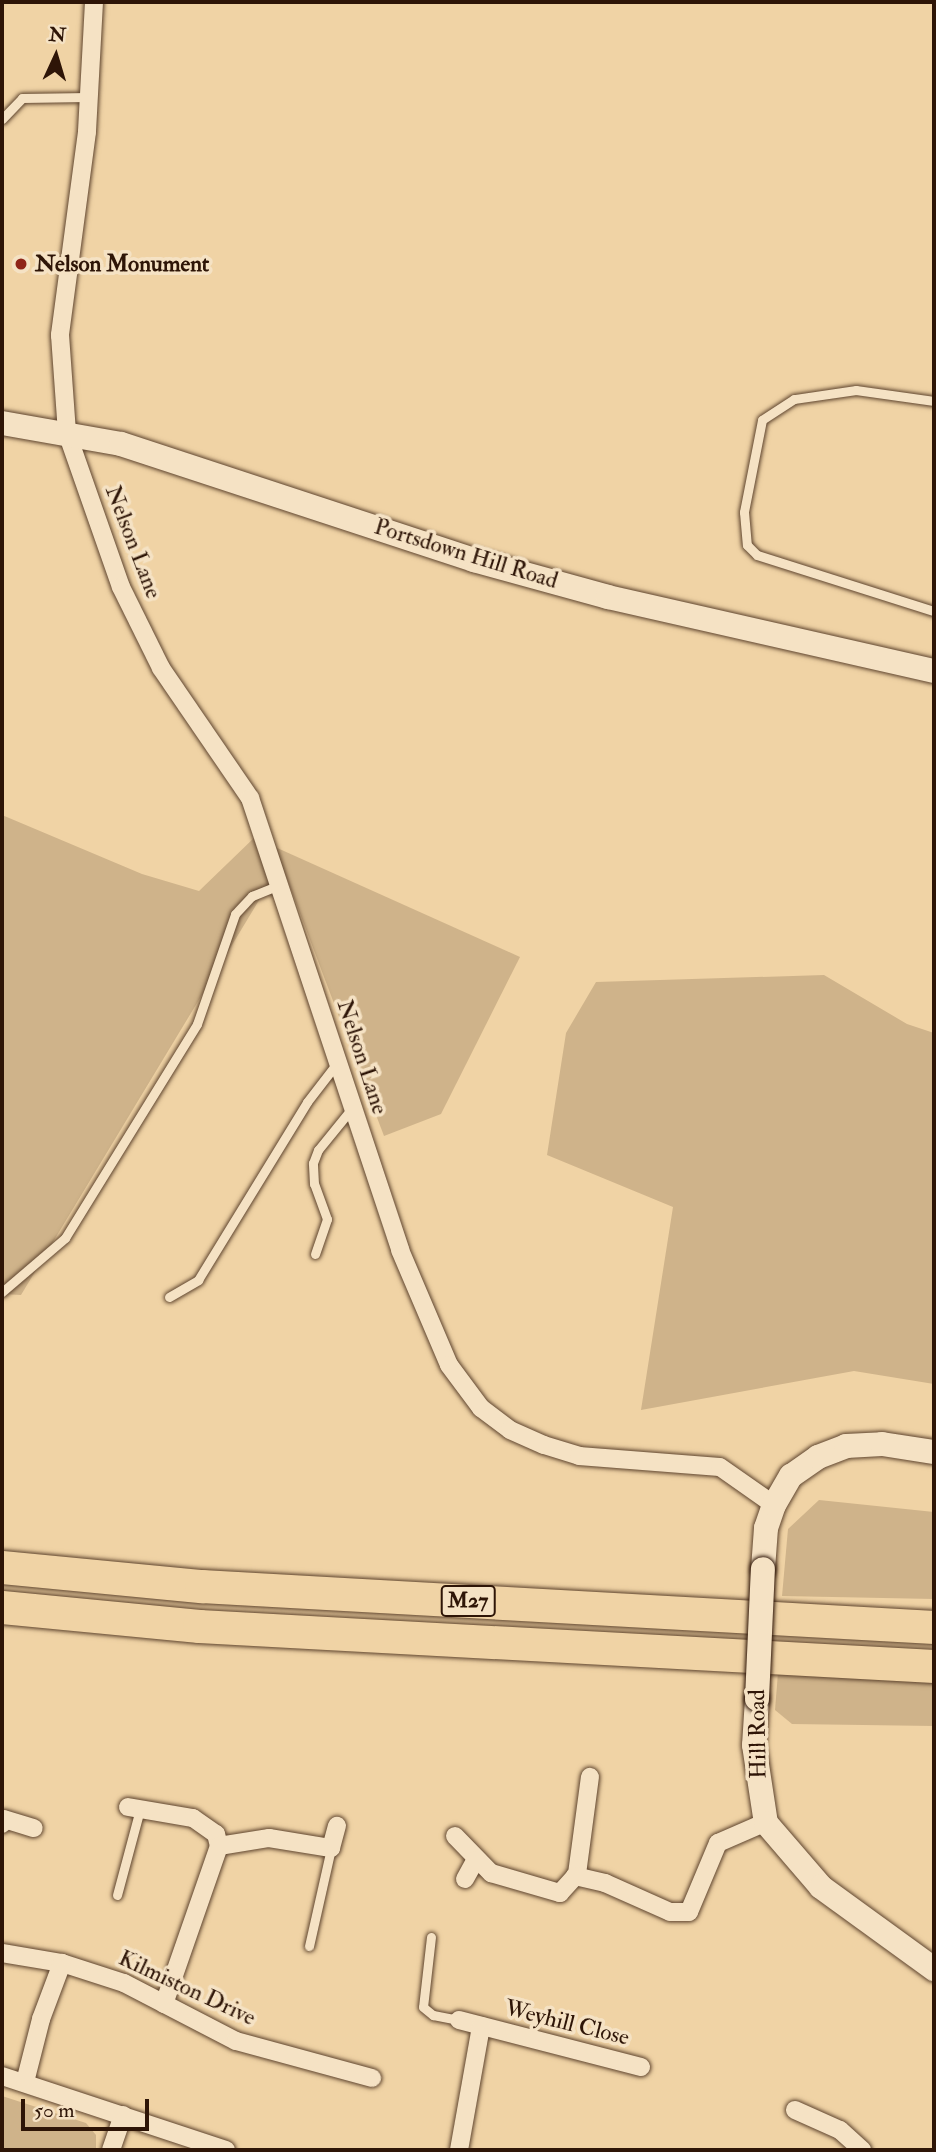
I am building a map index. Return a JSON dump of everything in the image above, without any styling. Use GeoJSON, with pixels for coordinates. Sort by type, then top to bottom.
{"type":"FeatureCollection","features":[{"type":"Feature","properties":{"kind":"highway","name":"M27"},"geometry":{"type":"LineString","coordinates":[[2,1567],[201,1586],[934,1628]]}},
{"type":"Feature","properties":{"kind":"highway","name":"M27"},"geometry":{"type":"LineString","coordinates":[[2,1607],[200,1626],[934,1666]]}},
{"type":"Feature","properties":{"kind":"street","name":"Nelson Lane"},"geometry":{"type":"LineString","coordinates":[[94,2],[88,97],[60,335],[67,433],[121,587],[161,668],[250,798],[405,1262],[449,1365],[481,1408],[510,1430],[579,1456],[720,1467],[774,1505]]}},
{"type":"Feature","properties":{"kind":"street","name":"Portsdown Hill Road"},"geometry":{"type":"LineString","coordinates":[[2,423],[67,433],[176,460],[501,568],[608,597],[933,667]]}},
{"type":"Feature","properties":{"kind":"street","name":"Hill Road"},"geometry":{"type":"LineString","coordinates":[[766,1822],[754,1745],[766,1528],[774,1505],[791,1476],[818,1457],[846,1447],[882,1444],[934,1452]]}},
{"type":"Feature","properties":{"kind":"street"},"geometry":{"type":"LineString","coordinates":[[455,1836],[475,1861],[509,1880],[560,1893],[575,1876],[585,1835],[590,1777]]}},
{"type":"Feature","properties":{"kind":"street"},"geometry":{"type":"LineString","coordinates":[[134,1808],[193,1818],[216,1834],[219,1846],[164,2004]]}},
{"type":"Feature","properties":{"kind":"street"},"geometry":{"type":"LineString","coordinates":[[2,1820],[34,1828]]}},
{"type":"Feature","properties":{"kind":"street"},"geometry":{"type":"LineString","coordinates":[[575,1876],[605,1883],[670,1912],[689,1912],[718,1843],[766,1822],[821,1887],[934,1969]]}},
{"type":"Feature","properties":{"kind":"street"},"geometry":{"type":"LineString","coordinates":[[219,1846],[269,1838],[331,1848],[337,1826]]}},
{"type":"Feature","properties":{"kind":"street"},"geometry":{"type":"LineString","coordinates":[[465,1879],[475,1861]]}},
{"type":"Feature","properties":{"kind":"street","name":"Kilmiston Drive"},"geometry":{"type":"LineString","coordinates":[[2,1953],[62,1963],[124,1983],[236,2041],[372,2078]]}},
{"type":"Feature","properties":{"kind":"street"},"geometry":{"type":"LineString","coordinates":[[25,2082],[41,2020],[62,1963]]}},
{"type":"Feature","properties":{"kind":"street","name":"Weyhill Close"},"geometry":{"type":"LineString","coordinates":[[459,2020],[640,2067]]}},
{"type":"Feature","properties":{"kind":"street","name":"Weyhill Close"},"geometry":{"type":"LineString","coordinates":[[459,2150],[481,2026]]}},
{"type":"Feature","properties":{"kind":"street"},"geometry":{"type":"LineString","coordinates":[[2,2076],[226,2150]]}},
{"type":"Feature","properties":{"kind":"street"},"geometry":{"type":"LineString","coordinates":[[795,2110],[840,2130],[862,2150]]}},
{"type":"Feature","properties":{"kind":"street"},"geometry":{"type":"LineString","coordinates":[[111,2150],[123,2115]]}},
{"type":"Feature","properties":{"kind":"lane"},"geometry":{"type":"LineString","coordinates":[[2,119],[22,98],[88,97]]}},
{"type":"Feature","properties":{"kind":"lane"},"geometry":{"type":"LineString","coordinates":[[934,401],[856,390],[794,399],[762,420],[744,512],[747,545],[757,555],[934,611]]}},
{"type":"Feature","properties":{"kind":"lane"},"geometry":{"type":"LineString","coordinates":[[2,1292],[65,1238],[197,1024],[234,914],[252,896],[279,885]]}},
{"type":"Feature","properties":{"kind":"lane"},"geometry":{"type":"LineString","coordinates":[[169,1297],[198,1280],[307,1102],[338,1062]]}},
{"type":"Feature","properties":{"kind":"lane"},"geometry":{"type":"LineString","coordinates":[[316,1254],[327,1219],[314,1184],[313,1163],[318,1150],[353,1107]]}},
{"type":"Feature","properties":{"kind":"lane"},"geometry":{"type":"LineString","coordinates":[[117,1895],[134,1808]]}},
{"type":"Feature","properties":{"kind":"lane"},"geometry":{"type":"LineString","coordinates":[[309,1946],[331,1848]]}},
{"type":"Feature","properties":{"kind":"lane"},"geometry":{"type":"LineString","coordinates":[[431,1937],[423,2007],[433,2015],[459,2020]]}},
{"type":"Feature","properties":{"kind":"shaded area"},"geometry":{"type":"Polygon","coordinates":[[[2,815],[142,874],[199,891],[256,836],[270,882],[21,1295],[2,1294],[2,815]]]}},
{"type":"Feature","properties":{"kind":"shaded area"},"geometry":{"type":"Polygon","coordinates":[[[275,847],[520,957],[441,1114],[384,1136],[275,847]]]}},
{"type":"Feature","properties":{"kind":"shaded area"},"geometry":{"type":"Polygon","coordinates":[[[824,975],[907,1024],[934,1033],[934,1384],[854,1371],[641,1410],[673,1207],[547,1155],[566,1033],[596,982],[824,975]]]}},
{"type":"Feature","properties":{"kind":"shaded area"},"geometry":{"type":"Polygon","coordinates":[[[819,1500],[934,1512],[934,1599],[782,1596],[788,1529],[819,1500]]]}},
{"type":"Feature","properties":{"kind":"shaded area"},"geometry":{"type":"Polygon","coordinates":[[[778,1673],[934,1682],[934,1726],[792,1724],[775,1710],[778,1673]]]}},
{"type":"Feature","properties":{"kind":"shaded area"},"geometry":{"type":"Polygon","coordinates":[[[2,2096],[86,2123],[96,2135],[96,2150],[2,2150],[2,2096]]]}},
{"type":"Feature","properties":{"kind":"place","name":"Nelson Monument"},"geometry":{"type":"Point","coordinates":[21,264]}}]}
